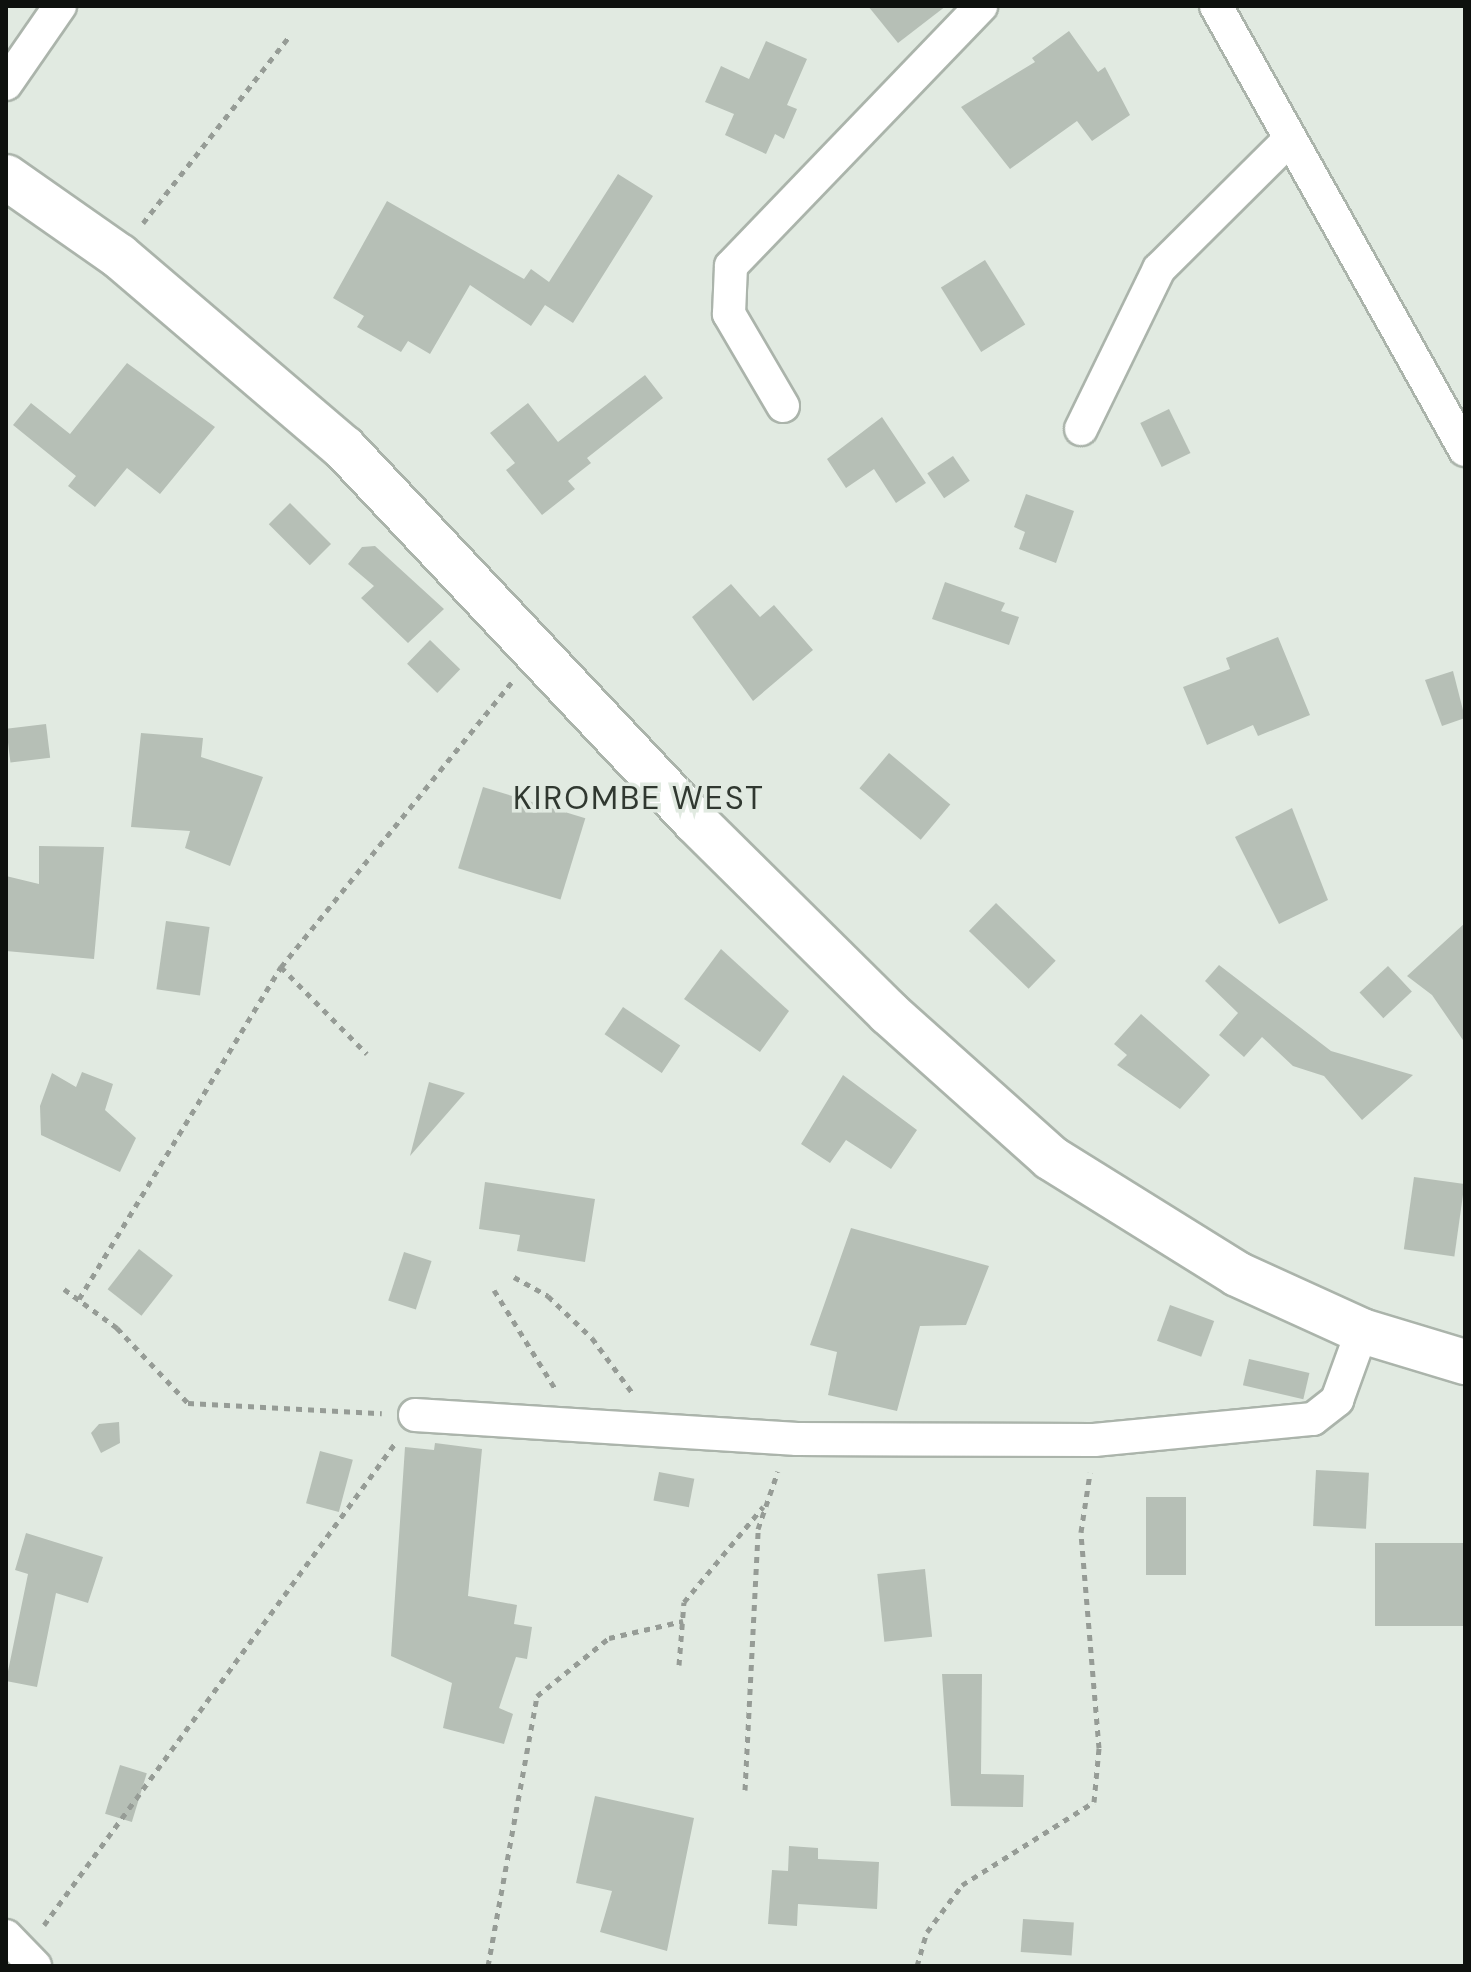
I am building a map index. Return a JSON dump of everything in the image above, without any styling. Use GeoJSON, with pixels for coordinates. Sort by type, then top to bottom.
{"type":"FeatureCollection","features":[{"type":"Feature","properties":{"kind":"street"},"geometry":{"type":"LineString","coordinates":[[6,84],[60,6]]}},
{"type":"Feature","properties":{"kind":"street"},"geometry":{"type":"LineString","coordinates":[[783,406],[729,314],[731,266],[981,6]]}},
{"type":"Feature","properties":{"kind":"street"},"geometry":{"type":"LineString","coordinates":[[1216,6],[1287,142],[1465,450]]}},
{"type":"Feature","properties":{"kind":"street"},"geometry":{"type":"LineString","coordinates":[[1081,429],[1159,269],[1287,142]]}},
{"type":"Feature","properties":{"kind":"street"},"geometry":{"type":"LineString","coordinates":[[6,177],[119,256],[368,470],[536,654],[889,1013],[1051,1158],[1237,1274],[1362,1331],[1465,1362]]}},
{"type":"Feature","properties":{"kind":"street"},"geometry":{"type":"LineString","coordinates":[[415,1415],[662,1425],[797,1439],[1094,1440],[1313,1419],[1337,1400],[1362,1331]]}},
{"type":"Feature","properties":{"kind":"path"},"geometry":{"type":"LineString","coordinates":[[119,256],[288,38]]}},
{"type":"Feature","properties":{"kind":"path"},"geometry":{"type":"LineString","coordinates":[[79,1299],[281,967],[536,654]]}},
{"type":"Feature","properties":{"kind":"path"},"geometry":{"type":"LineString","coordinates":[[281,967],[367,1054]]}},
{"type":"Feature","properties":{"kind":"path"},"geometry":{"type":"LineString","coordinates":[[514,1277],[548,1296],[592,1338],[662,1425]]}},
{"type":"Feature","properties":{"kind":"path"},"geometry":{"type":"LineString","coordinates":[[64,1289],[117,1328],[188,1403],[415,1415]]}},
{"type":"Feature","properties":{"kind":"path"},"geometry":{"type":"LineString","coordinates":[[494,1290],[576,1421]]}},
{"type":"Feature","properties":{"kind":"path"},"geometry":{"type":"LineString","coordinates":[[22,1951],[415,1415]]}},
{"type":"Feature","properties":{"kind":"path"},"geometry":{"type":"LineString","coordinates":[[917,1966],[927,1932],[962,1885],[1094,1802],[1099,1748],[1081,1532],[1094,1440]]}},
{"type":"Feature","properties":{"kind":"path"},"geometry":{"type":"LineString","coordinates":[[679,1665],[684,1602],[764,1506],[745,1790]]}},
{"type":"Feature","properties":{"kind":"path"},"geometry":{"type":"LineString","coordinates":[[488,1966],[537,1696],[609,1638],[683,1621]]}},
{"type":"Feature","properties":{"kind":"building"},"geometry":{"type":"Polygon","coordinates":[[[868,6],[946,6],[898,43],[868,6]]]}},
{"type":"Feature","properties":{"kind":"building"},"geometry":{"type":"Polygon","coordinates":[[[1069,31],[1098,72],[1105,67],[1130,115],[1092,141],[1077,121],[1010,169],[961,107],[1035,62],[1032,58],[1069,31]]]}},
{"type":"Feature","properties":{"kind":"building"},"geometry":{"type":"Polygon","coordinates":[[[766,41],[807,59],[787,105],[797,109],[784,139],[775,134],[766,154],[725,135],[734,114],[705,102],[721,66],[749,79],[766,41]]]}},
{"type":"Feature","properties":{"kind":"building"},"geometry":{"type":"Polygon","coordinates":[[[618,174],[653,196],[573,323],[545,305],[531,326],[470,285],[430,354],[408,341],[401,352],[357,327],[364,316],[333,298],[387,201],[524,279],[531,269],[549,282],[618,174]]]}},
{"type":"Feature","properties":{"kind":"building"},"geometry":{"type":"Polygon","coordinates":[[[985,260],[1025,324],[981,352],[941,288],[985,260]]]}},
{"type":"Feature","properties":{"kind":"building"},"geometry":{"type":"Polygon","coordinates":[[[127,363],[215,427],[160,494],[127,468],[95,507],[68,486],[76,476],[13,425],[31,403],[70,434],[127,363]]]}},
{"type":"Feature","properties":{"kind":"building"},"geometry":{"type":"Polygon","coordinates":[[[645,375],[663,398],[587,458],[591,463],[568,481],[575,489],[542,515],[506,470],[515,463],[490,433],[528,403],[558,442],[645,375]]]}},
{"type":"Feature","properties":{"kind":"building"},"geometry":{"type":"Polygon","coordinates":[[[1169,409],[1190,453],[1162,467],[1140,423],[1169,409]]]}},
{"type":"Feature","properties":{"kind":"building"},"geometry":{"type":"Polygon","coordinates":[[[882,417],[926,483],[896,503],[874,469],[846,488],[827,459],[882,417]]]}},
{"type":"Feature","properties":{"kind":"building"},"geometry":{"type":"Polygon","coordinates":[[[953,456],[970,481],[944,498],[927,473],[953,456]]]}},
{"type":"Feature","properties":{"kind":"building"},"geometry":{"type":"Polygon","coordinates":[[[1026,494],[1074,511],[1056,563],[1019,549],[1025,532],[1014,527],[1026,494]]]}},
{"type":"Feature","properties":{"kind":"building"},"geometry":{"type":"Polygon","coordinates":[[[290,503],[331,544],[310,565],[269,524],[290,503]]]}},
{"type":"Feature","properties":{"kind":"building"},"geometry":{"type":"Polygon","coordinates":[[[375,546],[444,609],[408,643],[361,598],[374,586],[348,564],[362,547],[375,546]]]}},
{"type":"Feature","properties":{"kind":"building"},"geometry":{"type":"Polygon","coordinates":[[[945,582],[1005,603],[1001,611],[1019,617],[1009,645],[932,619],[945,582]]]}},
{"type":"Feature","properties":{"kind":"building"},"geometry":{"type":"Polygon","coordinates":[[[731,584],[760,617],[774,605],[813,650],[753,701],[692,617],[731,584]]]}},
{"type":"Feature","properties":{"kind":"building"},"geometry":{"type":"Polygon","coordinates":[[[1278,637],[1310,715],[1258,736],[1253,725],[1207,745],[1183,687],[1230,669],[1226,658],[1278,637]]]}},
{"type":"Feature","properties":{"kind":"building"},"geometry":{"type":"Polygon","coordinates":[[[430,640],[460,669],[437,693],[407,664],[430,640]]]}},
{"type":"Feature","properties":{"kind":"building"},"geometry":{"type":"Polygon","coordinates":[[[1453,671],[1465,718],[1442,726],[1425,680],[1453,671]]]}},
{"type":"Feature","properties":{"kind":"building"},"geometry":{"type":"Polygon","coordinates":[[[46,724],[50,758],[10,763],[6,729],[46,724]]]}},
{"type":"Feature","properties":{"kind":"building"},"geometry":{"type":"Polygon","coordinates":[[[141,733],[203,738],[201,757],[263,777],[230,866],[185,848],[190,831],[131,827],[141,733]]]}},
{"type":"Feature","properties":{"kind":"building"},"geometry":{"type":"Polygon","coordinates":[[[889,753],[950,804],[921,840],[859,788],[889,753]]]}},
{"type":"Feature","properties":{"kind":"building"},"geometry":{"type":"Polygon","coordinates":[[[483,787],[585,818],[560,900],[458,868],[483,787]]]}},
{"type":"Feature","properties":{"kind":"building"},"geometry":{"type":"Polygon","coordinates":[[[1292,808],[1328,900],[1279,924],[1235,837],[1292,808]]]}},
{"type":"Feature","properties":{"kind":"building"},"geometry":{"type":"Polygon","coordinates":[[[39,846],[104,847],[94,959],[6,951],[6,876],[39,884],[39,846]]]}},
{"type":"Feature","properties":{"kind":"building"},"geometry":{"type":"Polygon","coordinates":[[[996,903],[1056,961],[1029,989],[969,931],[996,903]]]}},
{"type":"Feature","properties":{"kind":"building"},"geometry":{"type":"Polygon","coordinates":[[[166,921],[210,927],[200,995],[156,989],[166,921]]]}},
{"type":"Feature","properties":{"kind":"building"},"geometry":{"type":"Polygon","coordinates":[[[1465,923],[1465,1043],[1432,995],[1407,976],[1465,923]]]}},
{"type":"Feature","properties":{"kind":"building"},"geometry":{"type":"Polygon","coordinates":[[[721,949],[789,1011],[760,1052],[684,999],[721,949]]]}},
{"type":"Feature","properties":{"kind":"building"},"geometry":{"type":"Polygon","coordinates":[[[1219,965],[1331,1051],[1413,1075],[1362,1120],[1324,1076],[1293,1066],[1262,1037],[1244,1057],[1219,1035],[1238,1013],[1205,981],[1219,965]]]}},
{"type":"Feature","properties":{"kind":"building"},"geometry":{"type":"Polygon","coordinates":[[[1388,966],[1412,992],[1383,1018],[1359,993],[1388,966]]]}},
{"type":"Feature","properties":{"kind":"building"},"geometry":{"type":"Polygon","coordinates":[[[623,1007],[680,1046],[662,1073],[605,1034],[623,1007]]]}},
{"type":"Feature","properties":{"kind":"building"},"geometry":{"type":"Polygon","coordinates":[[[1141,1014],[1210,1075],[1180,1109],[1117,1065],[1127,1055],[1114,1044],[1141,1014]]]}},
{"type":"Feature","properties":{"kind":"building"},"geometry":{"type":"Polygon","coordinates":[[[82,1072],[113,1084],[105,1110],[136,1138],[120,1172],[41,1135],[40,1106],[52,1073],[76,1087],[82,1072]]]}},
{"type":"Feature","properties":{"kind":"building"},"geometry":{"type":"Polygon","coordinates":[[[843,1075],[917,1130],[891,1169],[846,1140],[830,1163],[801,1144],[843,1075]]]}},
{"type":"Feature","properties":{"kind":"building"},"geometry":{"type":"Polygon","coordinates":[[[429,1082],[465,1093],[410,1156],[429,1082]]]}},
{"type":"Feature","properties":{"kind":"building"},"geometry":{"type":"Polygon","coordinates":[[[1414,1177],[1465,1184],[1454,1256],[1404,1249],[1414,1177]]]}},
{"type":"Feature","properties":{"kind":"building"},"geometry":{"type":"Polygon","coordinates":[[[485,1182],[595,1199],[585,1262],[517,1251],[520,1235],[479,1229],[485,1182]]]}},
{"type":"Feature","properties":{"kind":"building"},"geometry":{"type":"Polygon","coordinates":[[[851,1228],[989,1266],[966,1325],[920,1326],[897,1411],[828,1395],[837,1352],[810,1345],[851,1228]]]}},
{"type":"Feature","properties":{"kind":"building"},"geometry":{"type":"Polygon","coordinates":[[[139,1249],[173,1275],[141,1316],[108,1289],[139,1249]]]}},
{"type":"Feature","properties":{"kind":"building"},"geometry":{"type":"Polygon","coordinates":[[[404,1252],[432,1261],[416,1309],[388,1301],[404,1252]]]}},
{"type":"Feature","properties":{"kind":"building"},"geometry":{"type":"Polygon","coordinates":[[[1170,1305],[1214,1321],[1201,1357],[1157,1341],[1170,1305]]]}},
{"type":"Feature","properties":{"kind":"building"},"geometry":{"type":"Polygon","coordinates":[[[1249,1359],[1309,1373],[1303,1399],[1243,1385],[1249,1359]]]}},
{"type":"Feature","properties":{"kind":"building"},"geometry":{"type":"Polygon","coordinates":[[[119,1422],[120,1443],[101,1453],[91,1433],[99,1424],[119,1422]]]}},
{"type":"Feature","properties":{"kind":"building"},"geometry":{"type":"Polygon","coordinates":[[[435,1443],[482,1449],[468,1596],[517,1605],[514,1624],[532,1627],[527,1659],[516,1657],[499,1708],[513,1714],[504,1744],[443,1728],[452,1683],[391,1656],[405,1447],[434,1450],[435,1443]]]}},
{"type":"Feature","properties":{"kind":"building"},"geometry":{"type":"Polygon","coordinates":[[[320,1451],[353,1460],[339,1512],[306,1503],[320,1451]]]}},
{"type":"Feature","properties":{"kind":"building"},"geometry":{"type":"Polygon","coordinates":[[[1316,1470],[1369,1473],[1366,1529],[1313,1526],[1316,1470]]]}},
{"type":"Feature","properties":{"kind":"building"},"geometry":{"type":"Polygon","coordinates":[[[659,1472],[694,1479],[689,1507],[653,1500],[659,1472]]]}},
{"type":"Feature","properties":{"kind":"building"},"geometry":{"type":"Polygon","coordinates":[[[1146,1497],[1186,1497],[1186,1575],[1146,1575],[1146,1497]]]}},
{"type":"Feature","properties":{"kind":"building"},"geometry":{"type":"Polygon","coordinates":[[[26,1533],[103,1557],[88,1603],[56,1593],[37,1687],[6,1681],[28,1574],[15,1570],[26,1533]]]}},
{"type":"Feature","properties":{"kind":"building"},"geometry":{"type":"Polygon","coordinates":[[[1375,1543],[1465,1543],[1465,1626],[1375,1626],[1375,1543]]]}},
{"type":"Feature","properties":{"kind":"building"},"geometry":{"type":"Polygon","coordinates":[[[925,1569],[932,1637],[884,1642],[877,1574],[925,1569]]]}},
{"type":"Feature","properties":{"kind":"building"},"geometry":{"type":"Polygon","coordinates":[[[942,1674],[982,1674],[981,1774],[1024,1775],[1023,1807],[951,1806],[942,1674]]]}},
{"type":"Feature","properties":{"kind":"building"},"geometry":{"type":"Polygon","coordinates":[[[120,1765],[147,1773],[132,1822],[105,1814],[120,1765]]]}},
{"type":"Feature","properties":{"kind":"building"},"geometry":{"type":"Polygon","coordinates":[[[595,1796],[694,1818],[667,1951],[600,1932],[612,1891],[576,1883],[595,1796]]]}},
{"type":"Feature","properties":{"kind":"building"},"geometry":{"type":"Polygon","coordinates":[[[789,1846],[818,1848],[818,1859],[879,1862],[877,1909],[798,1904],[797,1926],[768,1924],[772,1870],[788,1871],[789,1846]]]}},
{"type":"Feature","properties":{"kind":"building"},"geometry":{"type":"Polygon","coordinates":[[[1023,1919],[1074,1923],[1072,1955],[1021,1952],[1023,1919]]]}},
{"type":"Feature","properties":{"kind":"district","name":"KIROMBE WEST"},"geometry":{"type":"Point","coordinates":[639,798]}}]}
